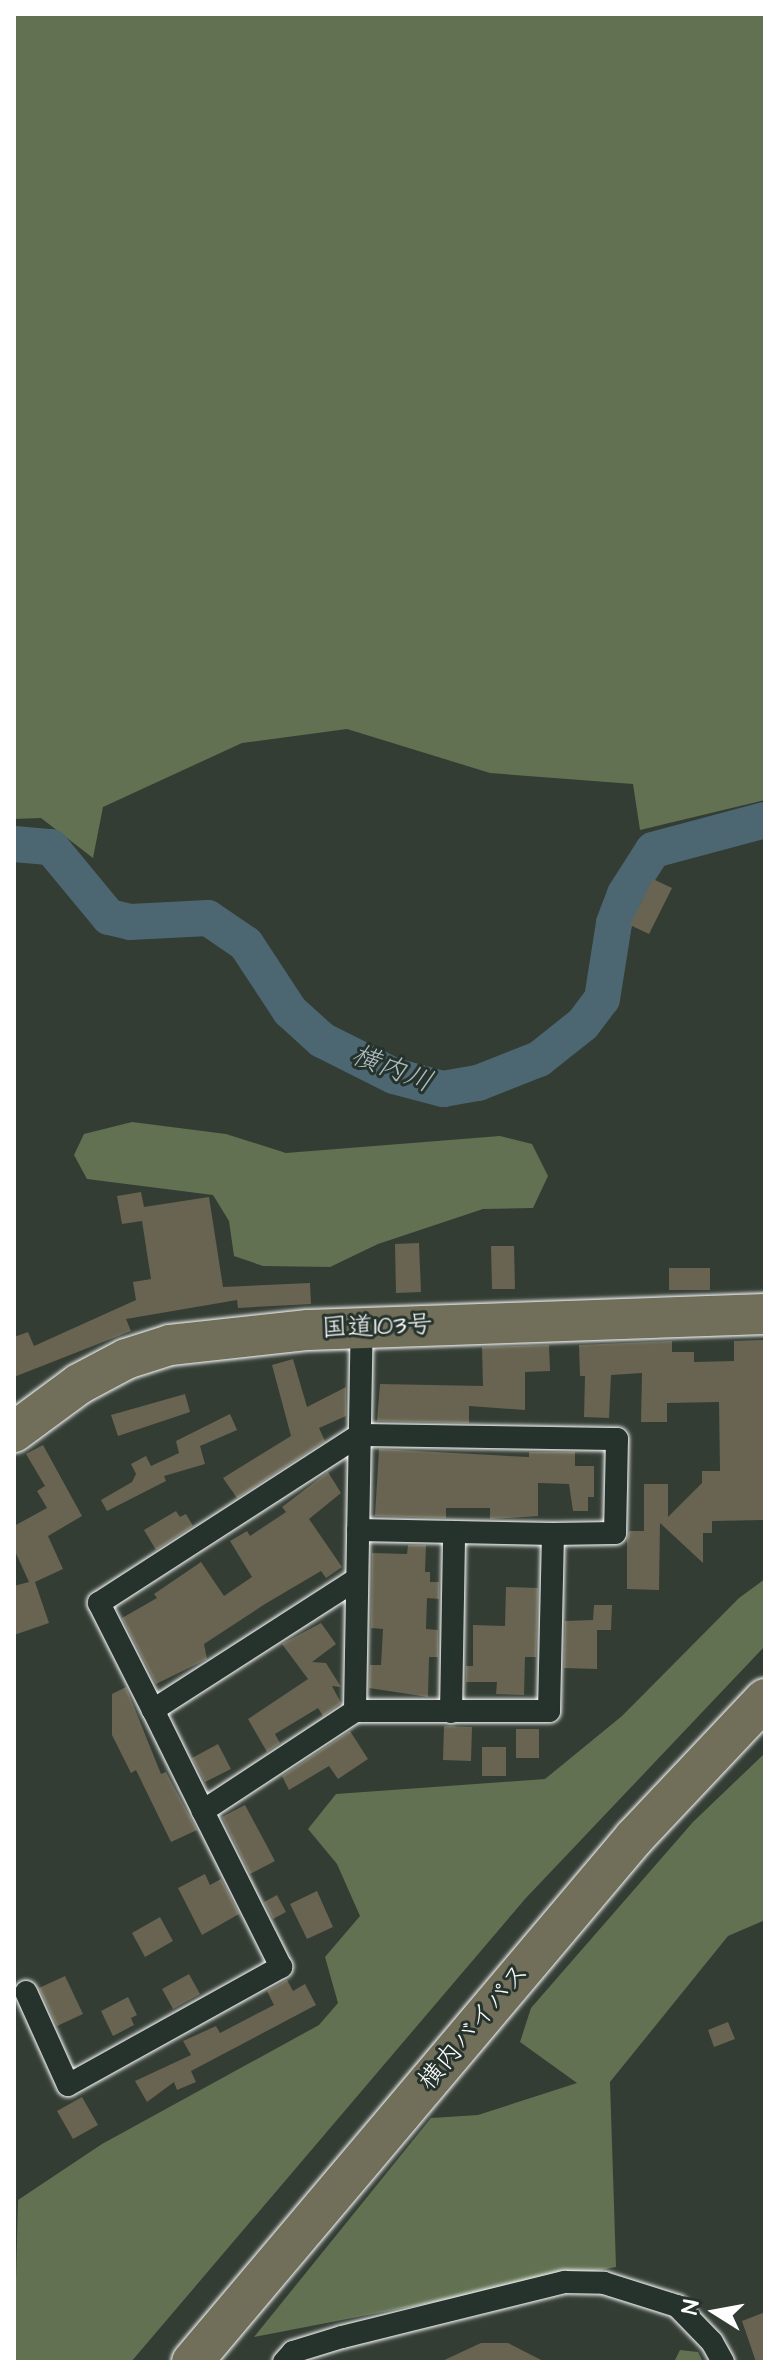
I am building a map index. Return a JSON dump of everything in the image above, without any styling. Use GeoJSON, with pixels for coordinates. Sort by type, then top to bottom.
{"type":"FeatureCollection","features":[{"type":"Feature","properties":{"kind":"highway","name":"国道103号"},"geometry":{"type":"LineString","coordinates":[[14,1432],[79,1384],[140,1354],[186,1343],[362,1328],[765,1314]]}},
{"type":"Feature","properties":{"kind":"highway","name":"横内バイパス"},"geometry":{"type":"LineString","coordinates":[[192,2362],[634,1838],[765,1699]]}},
{"type":"Feature","properties":{"kind":"street"},"geometry":{"type":"LineString","coordinates":[[355,1711],[362,1328]]}},
{"type":"Feature","properties":{"kind":"street"},"geometry":{"type":"LineString","coordinates":[[26,1992],[68,2085],[281,1967],[99,1603],[360,1435],[617,1439],[615,1533],[358,1530]]}},
{"type":"Feature","properties":{"kind":"street"},"geometry":{"type":"LineString","coordinates":[[451,1712],[454,1532]]}},
{"type":"Feature","properties":{"kind":"street"},"geometry":{"type":"LineString","coordinates":[[203,1811],[355,1711],[549,1711],[553,1534]]}},
{"type":"Feature","properties":{"kind":"street"},"geometry":{"type":"LineString","coordinates":[[153,1710],[357,1579]]}},
{"type":"Feature","properties":{"kind":"street"},"geometry":{"type":"LineString","coordinates":[[284,2362],[293,2352],[342,2337],[565,2282],[604,2283],[677,2306],[712,2342],[723,2362]]}},
{"type":"Feature","properties":{"kind":"green space"},"geometry":{"type":"Polygon","coordinates":[[[14,14],[765,14],[765,800],[640,830],[633,784],[490,773],[347,729],[242,743],[103,807],[93,858],[41,818],[14,819],[14,14]]]}},
{"type":"Feature","properties":{"kind":"green space"},"geometry":{"type":"Polygon","coordinates":[[[132,1122],[226,1134],[286,1153],[500,1136],[532,1144],[548,1176],[533,1208],[483,1209],[378,1244],[330,1267],[263,1266],[234,1256],[229,1221],[213,1195],[87,1179],[74,1155],[84,1134],[132,1122]]]}},
{"type":"Feature","properties":{"kind":"green space"},"geometry":{"type":"Polygon","coordinates":[[[765,1579],[765,1646],[525,1899],[131,2362],[14,2362],[18,2200],[102,2144],[319,2025],[338,2003],[325,1957],[360,1916],[337,1864],[308,1829],[336,1794],[545,1779],[622,1716],[739,1598],[765,1579]]]}},
{"type":"Feature","properties":{"kind":"green space"},"geometry":{"type":"Polygon","coordinates":[[[765,1753],[765,1920],[728,1936],[610,2082],[616,2267],[254,2337],[431,2118],[478,2115],[577,2083],[520,2042],[531,2008],[693,1822],[765,1753]]]}},
{"type":"Feature","properties":{"kind":"green space"},"geometry":{"type":"Polygon","coordinates":[[[680,2350],[698,2352],[703,2362],[674,2362],[680,2350]]]}},
{"type":"Feature","properties":{"kind":"building"},"geometry":{"type":"Polygon","coordinates":[[[653,879],[672,888],[649,934],[630,925],[653,879]]]}},
{"type":"Feature","properties":{"kind":"building"},"geometry":{"type":"Polygon","coordinates":[[[141,1192],[144,1207],[209,1197],[223,1287],[310,1283],[311,1304],[238,1308],[237,1300],[126,1319],[131,1331],[14,1377],[14,1337],[28,1332],[34,1346],[136,1300],[133,1282],[151,1279],[142,1221],[122,1224],[117,1196],[141,1192]]]}},
{"type":"Feature","properties":{"kind":"building"},"geometry":{"type":"Polygon","coordinates":[[[419,1243],[421,1292],[396,1293],[395,1244],[419,1243]]]}},
{"type":"Feature","properties":{"kind":"building"},"geometry":{"type":"Polygon","coordinates":[[[491,1246],[514,1246],[515,1289],[492,1289],[491,1246]]]}},
{"type":"Feature","properties":{"kind":"building"},"geometry":{"type":"Polygon","coordinates":[[[669,1268],[710,1268],[710,1290],[669,1290],[669,1268]]]}},
{"type":"Feature","properties":{"kind":"building"},"geometry":{"type":"Polygon","coordinates":[[[765,1340],[765,1520],[712,1521],[712,1533],[703,1533],[703,1563],[660,1523],[659,1590],[627,1589],[627,1540],[629,1531],[644,1531],[644,1484],[668,1484],[668,1517],[702,1483],[702,1471],[720,1471],[719,1402],[667,1403],[667,1422],[641,1422],[642,1373],[611,1375],[609,1418],[584,1417],[585,1376],[580,1376],[579,1345],[672,1341],[672,1352],[694,1352],[694,1362],[734,1361],[734,1341],[765,1340]]]}},
{"type":"Feature","properties":{"kind":"building"},"geometry":{"type":"Polygon","coordinates":[[[549,1345],[550,1371],[525,1372],[525,1410],[469,1406],[469,1423],[377,1421],[380,1384],[483,1386],[482,1347],[549,1345]]]}},
{"type":"Feature","properties":{"kind":"building"},"geometry":{"type":"Polygon","coordinates":[[[293,1359],[307,1407],[346,1387],[346,1416],[319,1428],[325,1441],[237,1498],[223,1478],[291,1436],[272,1365],[293,1359]]]}},
{"type":"Feature","properties":{"kind":"building"},"geometry":{"type":"Polygon","coordinates":[[[185,1394],[190,1412],[118,1436],[111,1415],[185,1394]]]}},
{"type":"Feature","properties":{"kind":"building"},"geometry":{"type":"Polygon","coordinates":[[[230,1414],[237,1430],[200,1446],[205,1464],[164,1476],[166,1481],[107,1511],[101,1500],[132,1482],[136,1474],[131,1464],[146,1456],[151,1466],[179,1453],[176,1441],[230,1414]]]}},
{"type":"Feature","properties":{"kind":"building"},"geometry":{"type":"Polygon","coordinates":[[[43,1445],[82,1516],[48,1536],[63,1569],[35,1582],[49,1623],[14,1635],[14,1586],[29,1582],[14,1549],[14,1526],[47,1508],[37,1491],[45,1486],[26,1454],[43,1445]]]}},
{"type":"Feature","properties":{"kind":"building"},"geometry":{"type":"Polygon","coordinates":[[[379,1449],[529,1457],[529,1452],[575,1452],[575,1466],[594,1466],[594,1497],[588,1497],[588,1511],[573,1511],[569,1484],[538,1483],[538,1516],[490,1519],[490,1508],[446,1508],[446,1518],[375,1516],[379,1449]]]}},
{"type":"Feature","properties":{"kind":"building"},"geometry":{"type":"Polygon","coordinates":[[[328,1472],[341,1493],[309,1519],[342,1567],[326,1578],[321,1571],[265,1604],[204,1644],[207,1659],[156,1684],[122,1618],[157,1598],[154,1594],[201,1562],[224,1596],[252,1577],[230,1541],[247,1531],[250,1536],[286,1512],[282,1507],[328,1472]]]}},
{"type":"Feature","properties":{"kind":"building"},"geometry":{"type":"Polygon","coordinates":[[[176,1511],[180,1517],[186,1514],[193,1526],[156,1550],[144,1530],[176,1511]]]}},
{"type":"Feature","properties":{"kind":"building"},"geometry":{"type":"Polygon","coordinates":[[[408,1545],[426,1545],[425,1572],[430,1572],[430,1582],[439,1582],[439,1599],[427,1598],[426,1629],[438,1630],[438,1657],[429,1657],[428,1697],[369,1688],[370,1665],[381,1665],[383,1629],[371,1628],[372,1553],[407,1554],[408,1545]]]}},
{"type":"Feature","properties":{"kind":"building"},"geometry":{"type":"Polygon","coordinates":[[[506,1587],[538,1588],[536,1657],[525,1657],[524,1695],[496,1694],[497,1682],[466,1682],[466,1666],[473,1666],[473,1625],[505,1626],[506,1587]]]}},
{"type":"Feature","properties":{"kind":"building"},"geometry":{"type":"Polygon","coordinates":[[[594,1605],[612,1605],[611,1630],[597,1630],[597,1669],[564,1668],[565,1621],[593,1620],[594,1605]]]}},
{"type":"Feature","properties":{"kind":"building"},"geometry":{"type":"Polygon","coordinates":[[[321,1623],[336,1644],[312,1662],[326,1663],[341,1687],[332,1686],[341,1703],[323,1716],[318,1708],[275,1734],[280,1743],[267,1752],[248,1719],[308,1679],[282,1644],[321,1623]]]}},
{"type":"Feature","properties":{"kind":"building"},"geometry":{"type":"Polygon","coordinates":[[[126,1687],[161,1774],[166,1772],[197,1830],[171,1842],[136,1770],[131,1773],[112,1735],[112,1694],[126,1687]]]}},
{"type":"Feature","properties":{"kind":"building"},"geometry":{"type":"Polygon","coordinates":[[[444,1726],[472,1727],[471,1761],[443,1760],[444,1726]]]}},
{"type":"Feature","properties":{"kind":"building"},"geometry":{"type":"Polygon","coordinates":[[[516,1729],[539,1729],[539,1758],[516,1758],[516,1729]]]}},
{"type":"Feature","properties":{"kind":"building"},"geometry":{"type":"Polygon","coordinates":[[[350,1731],[368,1759],[338,1779],[329,1766],[289,1790],[282,1776],[350,1731]]]}},
{"type":"Feature","properties":{"kind":"building"},"geometry":{"type":"Polygon","coordinates":[[[218,1744],[231,1769],[205,1782],[192,1758],[218,1744]]]}},
{"type":"Feature","properties":{"kind":"building"},"geometry":{"type":"Polygon","coordinates":[[[482,1747],[506,1747],[506,1776],[482,1776],[482,1747]]]}},
{"type":"Feature","properties":{"kind":"building"},"geometry":{"type":"Polygon","coordinates":[[[245,1805],[275,1861],[250,1874],[222,1817],[245,1805]]]}},
{"type":"Feature","properties":{"kind":"building"},"geometry":{"type":"Polygon","coordinates":[[[205,1874],[210,1885],[221,1879],[239,1914],[202,1935],[178,1888],[205,1874]]]}},
{"type":"Feature","properties":{"kind":"building"},"geometry":{"type":"Polygon","coordinates":[[[317,1891],[333,1927],[307,1939],[290,1904],[317,1891]]]}},
{"type":"Feature","properties":{"kind":"building"},"geometry":{"type":"Polygon","coordinates":[[[277,1895],[286,1912],[273,1919],[264,1902],[277,1895]]]}},
{"type":"Feature","properties":{"kind":"building"},"geometry":{"type":"Polygon","coordinates":[[[160,1917],[173,1941],[145,1957],[132,1933],[160,1917]]]}},
{"type":"Feature","properties":{"kind":"building"},"geometry":{"type":"Polygon","coordinates":[[[189,1974],[200,1994],[173,2009],[162,1989],[189,1974]]]}},
{"type":"Feature","properties":{"kind":"building"},"geometry":{"type":"Polygon","coordinates":[[[65,1976],[83,2014],[57,2026],[39,1988],[65,1976]]]}},
{"type":"Feature","properties":{"kind":"building"},"geometry":{"type":"Polygon","coordinates":[[[287,1980],[293,1991],[305,1984],[316,2005],[191,2071],[196,2082],[177,2090],[174,2082],[147,2102],[135,2081],[191,2055],[183,2041],[216,2026],[220,2033],[274,2005],[267,1991],[287,1980]]]}},
{"type":"Feature","properties":{"kind":"building"},"geometry":{"type":"Polygon","coordinates":[[[128,1997],[137,2015],[131,2018],[134,2025],[113,2036],[101,2011],[128,1997]]]}},
{"type":"Feature","properties":{"kind":"building"},"geometry":{"type":"Polygon","coordinates":[[[728,2022],[735,2039],[714,2047],[708,2030],[728,2022]]]}},
{"type":"Feature","properties":{"kind":"building"},"geometry":{"type":"Polygon","coordinates":[[[82,2097],[98,2125],[73,2139],[57,2111],[82,2097]]]}},
{"type":"Feature","properties":{"kind":"building"},"geometry":{"type":"Polygon","coordinates":[[[765,2312],[765,2362],[756,2362],[742,2321],[765,2312]]]}},
{"type":"Feature","properties":{"kind":"building"},"geometry":{"type":"Polygon","coordinates":[[[481,2343],[508,2343],[545,2362],[440,2362],[481,2343]]]}},
{"type":"Feature","properties":{"kind":"waterway","name":"横内川"},"geometry":{"type":"LineString","coordinates":[[14,844],[51,847],[109,917],[130,922],[208,918],[246,944],[290,1011],[322,1040],[394,1076],[443,1089],[478,1083],[539,1059],[583,1024],[602,999],[614,923],[625,894],[653,850],[765,820]]}}]}
